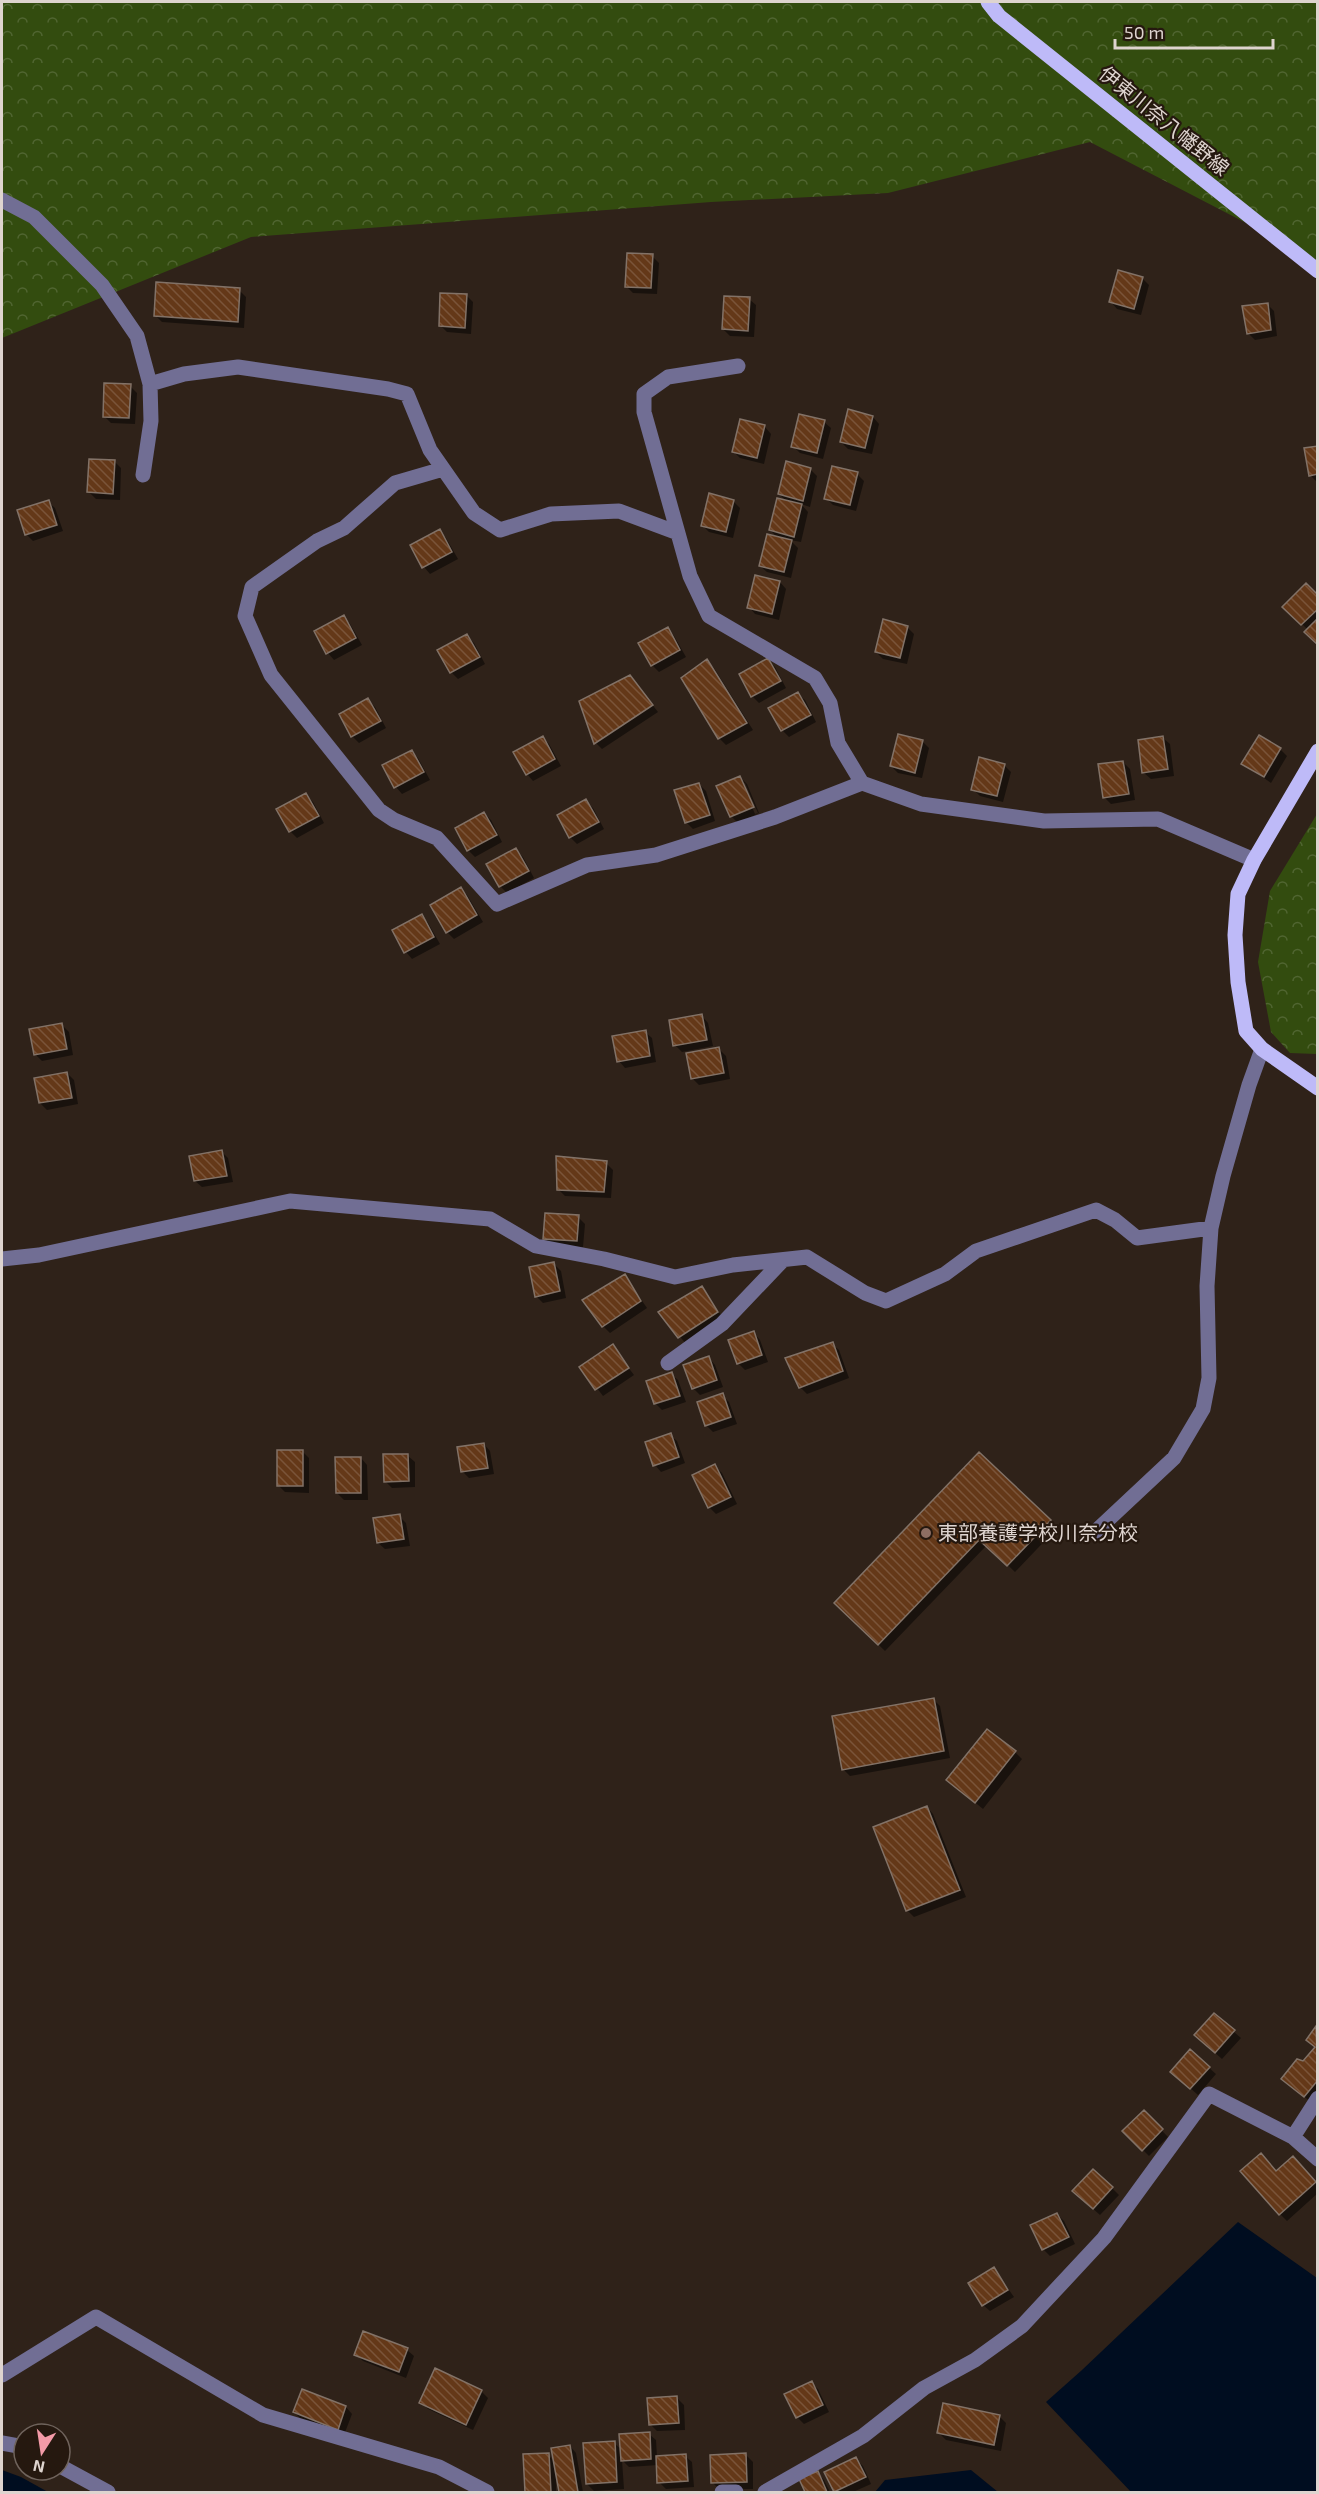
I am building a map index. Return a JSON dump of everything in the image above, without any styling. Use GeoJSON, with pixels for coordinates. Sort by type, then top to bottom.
{"type":"FeatureCollection","features":[{"type":"Feature","properties":{"kind":"main road","name":"伊東川奈八幡野線"},"geometry":{"type":"LineString","coordinates":[[988,2],[999,16],[1317,271]]}},
{"type":"Feature","properties":{"kind":"main road"},"geometry":{"type":"LineString","coordinates":[[1317,751],[1254,860],[1238,894],[1235,935],[1238,981],[1246,1031],[1262,1049],[1317,1088]]}},
{"type":"Feature","properties":{"kind":"street"},"geometry":{"type":"LineString","coordinates":[[2,200],[34,217],[102,285],[138,336],[150,384],[151,421],[143,475]]}},
{"type":"Feature","properties":{"kind":"street"},"geometry":{"type":"LineString","coordinates":[[738,366],[668,377],[644,394],[644,412],[690,576],[709,616],[815,678],[830,703],[838,743],[861,783],[921,804],[1044,821],[1158,819],[1254,860]]}},
{"type":"Feature","properties":{"kind":"street"},"geometry":{"type":"LineString","coordinates":[[150,384],[184,374],[238,367],[388,389],[406,394],[430,450],[443,469],[474,513],[500,530],[551,514],[619,511],[678,533]]}},
{"type":"Feature","properties":{"kind":"street"},"geometry":{"type":"LineString","coordinates":[[443,469],[395,483],[344,528],[316,541],[252,587],[245,616],[272,675],[379,810],[437,838],[497,904],[587,865],[656,855],[775,817],[861,783]]}},
{"type":"Feature","properties":{"kind":"street"},"geometry":{"type":"LineString","coordinates":[[1095,1532],[1174,1458],[1203,1409],[1209,1378],[1210,1339],[1207,1286],[1211,1228],[1222,1176],[1262,1049]]}},
{"type":"Feature","properties":{"kind":"street"},"geometry":{"type":"LineString","coordinates":[[2,1259],[39,1256],[290,1202],[490,1219],[536,1246],[604,1258],[675,1277],[733,1264],[807,1257],[865,1293],[886,1301],[945,1274],[976,1251],[1096,1210],[1115,1220],[1137,1238],[1211,1228]]}},
{"type":"Feature","properties":{"kind":"street"},"geometry":{"type":"LineString","coordinates":[[668,1363],[722,1324],[783,1260]]}},
{"type":"Feature","properties":{"kind":"street"},"geometry":{"type":"LineString","coordinates":[[765,2493],[863,2436],[924,2388],[975,2360],[1022,2326],[1104,2238],[1209,2094],[1293,2137],[1317,2159]]}},
{"type":"Feature","properties":{"kind":"street"},"geometry":{"type":"LineString","coordinates":[[1293,2137],[1317,2098]]}},
{"type":"Feature","properties":{"kind":"street"},"geometry":{"type":"LineString","coordinates":[[2,2375],[96,2317],[263,2415],[439,2467],[487,2493]]}},
{"type":"Feature","properties":{"kind":"street"},"geometry":{"type":"LineString","coordinates":[[72,2473],[108,2493]]}},
{"type":"Feature","properties":{"kind":"street"},"geometry":{"type":"LineString","coordinates":[[722,2493],[736,2493]]}},
{"type":"Feature","properties":{"kind":"green space"},"geometry":{"type":"Polygon","coordinates":[[[2,2],[1317,2],[1317,260],[1090,142],[888,193],[711,202],[251,237],[2,338],[2,2]]]}},
{"type":"Feature","properties":{"kind":"green space"},"geometry":{"type":"Polygon","coordinates":[[[1317,814],[1317,1054],[1290,1053],[1271,1032],[1258,962],[1270,891],[1317,814]]]}},
{"type":"Feature","properties":{"kind":"water"},"geometry":{"type":"Polygon","coordinates":[[[1238,2222],[1317,2278],[1317,2492],[1131,2492],[1046,2402],[1238,2222]]]}},
{"type":"Feature","properties":{"kind":"water"},"geometry":{"type":"Polygon","coordinates":[[[2,2470],[12,2474],[12,2482],[30,2482],[48,2492],[2,2492],[2,2470]]]}},
{"type":"Feature","properties":{"kind":"water"},"geometry":{"type":"Polygon","coordinates":[[[971,2470],[998,2492],[875,2492],[885,2480],[971,2470]]]}},
{"type":"Feature","properties":{"kind":"building"},"geometry":{"type":"Polygon","coordinates":[[[627,253],[653,254],[651,288],[625,287],[627,253]]]}},
{"type":"Feature","properties":{"kind":"building"},"geometry":{"type":"Polygon","coordinates":[[[1118,270],[1143,277],[1134,309],[1109,302],[1118,270]]]}},
{"type":"Feature","properties":{"kind":"building"},"geometry":{"type":"Polygon","coordinates":[[[156,282],[240,288],[238,322],[154,316],[156,282]]]}},
{"type":"Feature","properties":{"kind":"building"},"geometry":{"type":"Polygon","coordinates":[[[440,293],[467,294],[465,328],[439,326],[440,293]]]}},
{"type":"Feature","properties":{"kind":"building"},"geometry":{"type":"Polygon","coordinates":[[[724,296],[750,297],[748,331],[722,329],[724,296]]]}},
{"type":"Feature","properties":{"kind":"building"},"geometry":{"type":"Polygon","coordinates":[[[1268,303],[1271,330],[1247,334],[1242,306],[1268,303]]]}},
{"type":"Feature","properties":{"kind":"building"},"geometry":{"type":"Polygon","coordinates":[[[104,383],[131,384],[129,418],[103,417],[104,383]]]}},
{"type":"Feature","properties":{"kind":"building"},"geometry":{"type":"Polygon","coordinates":[[[848,409],[873,416],[865,448],[840,442],[848,409]]]}},
{"type":"Feature","properties":{"kind":"building"},"geometry":{"type":"Polygon","coordinates":[[[799,414],[825,420],[817,453],[791,447],[799,414]]]}},
{"type":"Feature","properties":{"kind":"building"},"geometry":{"type":"Polygon","coordinates":[[[740,419],[765,425],[757,458],[732,452],[740,419]]]}},
{"type":"Feature","properties":{"kind":"building"},"geometry":{"type":"Polygon","coordinates":[[[1318,446],[1318,474],[1309,476],[1304,448],[1318,446]]]}},
{"type":"Feature","properties":{"kind":"building"},"geometry":{"type":"Polygon","coordinates":[[[89,459],[115,460],[113,494],[87,492],[89,459]]]}},
{"type":"Feature","properties":{"kind":"building"},"geometry":{"type":"Polygon","coordinates":[[[786,461],[811,468],[803,501],[778,494],[786,461]]]}},
{"type":"Feature","properties":{"kind":"building"},"geometry":{"type":"Polygon","coordinates":[[[832,466],[858,472],[850,505],[824,499],[832,466]]]}},
{"type":"Feature","properties":{"kind":"building"},"geometry":{"type":"Polygon","coordinates":[[[709,493],[734,500],[726,532],[701,526],[709,493]]]}},
{"type":"Feature","properties":{"kind":"building"},"geometry":{"type":"Polygon","coordinates":[[[777,498],[802,504],[794,537],[769,530],[777,498]]]}},
{"type":"Feature","properties":{"kind":"building"},"geometry":{"type":"Polygon","coordinates":[[[49,500],[57,525],[25,535],[17,510],[49,500]]]}},
{"type":"Feature","properties":{"kind":"building"},"geometry":{"type":"Polygon","coordinates":[[[440,529],[452,552],[422,568],[410,545],[440,529]]]}},
{"type":"Feature","properties":{"kind":"building"},"geometry":{"type":"Polygon","coordinates":[[[767,534],[792,540],[784,572],[759,566],[767,534]]]}},
{"type":"Feature","properties":{"kind":"building"},"geometry":{"type":"Polygon","coordinates":[[[755,575],[780,581],[772,614],[747,608],[755,575]]]}},
{"type":"Feature","properties":{"kind":"building"},"geometry":{"type":"Polygon","coordinates":[[[1306,583],[1318,595],[1318,609],[1301,625],[1282,607],[1306,583]]]}},
{"type":"Feature","properties":{"kind":"building"},"geometry":{"type":"Polygon","coordinates":[[[344,615],[356,638],[326,654],[314,631],[344,615]]]}},
{"type":"Feature","properties":{"kind":"building"},"geometry":{"type":"Polygon","coordinates":[[[1318,618],[1318,645],[1304,632],[1318,618]]]}},
{"type":"Feature","properties":{"kind":"building"},"geometry":{"type":"Polygon","coordinates":[[[883,619],[908,626],[900,658],[875,652],[883,619]]]}},
{"type":"Feature","properties":{"kind":"building"},"geometry":{"type":"Polygon","coordinates":[[[668,627],[680,650],[651,666],[638,643],[668,627]]]}},
{"type":"Feature","properties":{"kind":"building"},"geometry":{"type":"Polygon","coordinates":[[[467,634],[480,657],[450,673],[437,650],[467,634]]]}},
{"type":"Feature","properties":{"kind":"building"},"geometry":{"type":"Polygon","coordinates":[[[768,658],[781,681],[751,697],[739,674],[768,658]]]}},
{"type":"Feature","properties":{"kind":"building"},"geometry":{"type":"Polygon","coordinates":[[[707,659],[747,723],[718,739],[681,678],[707,659]]]}},
{"type":"Feature","properties":{"kind":"building"},"geometry":{"type":"Polygon","coordinates":[[[630,675],[653,705],[594,744],[579,701],[630,675]]]}},
{"type":"Feature","properties":{"kind":"building"},"geometry":{"type":"Polygon","coordinates":[[[798,692],[811,715],[781,731],[768,708],[798,692]]]}},
{"type":"Feature","properties":{"kind":"building"},"geometry":{"type":"Polygon","coordinates":[[[368,698],[381,721],[351,737],[339,714],[368,698]]]}},
{"type":"Feature","properties":{"kind":"building"},"geometry":{"type":"Polygon","coordinates":[[[898,734],[923,740],[915,773],[890,766],[898,734]]]}},
{"type":"Feature","properties":{"kind":"building"},"geometry":{"type":"Polygon","coordinates":[[[1259,735],[1281,748],[1264,777],[1241,764],[1259,735]]]}},
{"type":"Feature","properties":{"kind":"building"},"geometry":{"type":"Polygon","coordinates":[[[543,736],[555,759],[526,775],[513,752],[543,736]]]}},
{"type":"Feature","properties":{"kind":"building"},"geometry":{"type":"Polygon","coordinates":[[[1163,736],[1168,769],[1142,773],[1138,740],[1163,736]]]}},
{"type":"Feature","properties":{"kind":"building"},"geometry":{"type":"Polygon","coordinates":[[[412,750],[424,772],[394,788],[382,765],[412,750]]]}},
{"type":"Feature","properties":{"kind":"building"},"geometry":{"type":"Polygon","coordinates":[[[979,757],[1005,764],[997,796],[971,790],[979,757]]]}},
{"type":"Feature","properties":{"kind":"building"},"geometry":{"type":"Polygon","coordinates":[[[1123,761],[1129,794],[1103,798],[1098,764],[1123,761]]]}},
{"type":"Feature","properties":{"kind":"building"},"geometry":{"type":"Polygon","coordinates":[[[740,776],[754,807],[730,817],[716,786],[740,776]]]}},
{"type":"Feature","properties":{"kind":"building"},"geometry":{"type":"Polygon","coordinates":[[[699,783],[710,815],[685,823],[674,790],[699,783]]]}},
{"type":"Feature","properties":{"kind":"building"},"geometry":{"type":"Polygon","coordinates":[[[306,793],[319,816],[289,832],[276,809],[306,793]]]}},
{"type":"Feature","properties":{"kind":"building"},"geometry":{"type":"Polygon","coordinates":[[[586,799],[599,822],[569,838],[557,815],[586,799]]]}},
{"type":"Feature","properties":{"kind":"building"},"geometry":{"type":"Polygon","coordinates":[[[484,812],[497,835],[467,851],[455,828],[484,812]]]}},
{"type":"Feature","properties":{"kind":"building"},"geometry":{"type":"Polygon","coordinates":[[[516,848],[529,871],[499,887],[486,864],[516,848]]]}},
{"type":"Feature","properties":{"kind":"building"},"geometry":{"type":"Polygon","coordinates":[[[461,887],[477,915],[446,933],[430,905],[461,887]]]}},
{"type":"Feature","properties":{"kind":"building"},"geometry":{"type":"Polygon","coordinates":[[[422,914],[434,937],[404,953],[392,930],[422,914]]]}},
{"type":"Feature","properties":{"kind":"building"},"geometry":{"type":"Polygon","coordinates":[[[702,1014],[707,1040],[673,1046],[669,1020],[702,1014]]]}},
{"type":"Feature","properties":{"kind":"building"},"geometry":{"type":"Polygon","coordinates":[[[62,1023],[67,1049],[34,1055],[29,1029],[62,1023]]]}},
{"type":"Feature","properties":{"kind":"building"},"geometry":{"type":"Polygon","coordinates":[[[646,1030],[650,1056],[617,1062],[612,1036],[646,1030]]]}},
{"type":"Feature","properties":{"kind":"building"},"geometry":{"type":"Polygon","coordinates":[[[719,1047],[724,1073],[691,1079],[686,1053],[719,1047]]]}},
{"type":"Feature","properties":{"kind":"building"},"geometry":{"type":"Polygon","coordinates":[[[67,1072],[72,1098],[39,1103],[34,1078],[67,1072]]]}},
{"type":"Feature","properties":{"kind":"building"},"geometry":{"type":"Polygon","coordinates":[[[222,1150],[227,1176],[194,1181],[189,1156],[222,1150]]]}},
{"type":"Feature","properties":{"kind":"building"},"geometry":{"type":"Polygon","coordinates":[[[556,1156],[607,1161],[604,1192],[557,1190],[556,1156]]]}},
{"type":"Feature","properties":{"kind":"building"},"geometry":{"type":"Polygon","coordinates":[[[545,1213],[579,1215],[577,1241],[543,1239],[545,1213]]]}},
{"type":"Feature","properties":{"kind":"building"},"geometry":{"type":"Polygon","coordinates":[[[554,1262],[560,1291],[535,1297],[529,1267],[554,1262]]]}},
{"type":"Feature","properties":{"kind":"building"},"geometry":{"type":"Polygon","coordinates":[[[625,1274],[641,1301],[602,1327],[582,1300],[625,1274]]]}},
{"type":"Feature","properties":{"kind":"building"},"geometry":{"type":"Polygon","coordinates":[[[702,1286],[718,1312],[678,1338],[658,1312],[702,1286]]]}},
{"type":"Feature","properties":{"kind":"building"},"geometry":{"type":"Polygon","coordinates":[[[754,1331],[762,1355],[737,1364],[728,1340],[754,1331]]]}},
{"type":"Feature","properties":{"kind":"building"},"geometry":{"type":"Polygon","coordinates":[[[833,1342],[843,1371],[799,1388],[785,1358],[833,1342]]]}},
{"type":"Feature","properties":{"kind":"building"},"geometry":{"type":"Polygon","coordinates":[[[613,1344],[629,1368],[595,1390],[579,1367],[613,1344]]]}},
{"type":"Feature","properties":{"kind":"building"},"geometry":{"type":"Polygon","coordinates":[[[709,1356],[717,1380],[692,1389],[683,1365],[709,1356]]]}},
{"type":"Feature","properties":{"kind":"building"},"geometry":{"type":"Polygon","coordinates":[[[672,1372],[680,1396],[654,1404],[646,1381],[672,1372]]]}},
{"type":"Feature","properties":{"kind":"building"},"geometry":{"type":"Polygon","coordinates":[[[723,1393],[731,1417],[705,1426],[697,1402],[723,1393]]]}},
{"type":"Feature","properties":{"kind":"building"},"geometry":{"type":"Polygon","coordinates":[[[671,1433],[679,1457],[653,1466],[645,1442],[671,1433]]]}},
{"type":"Feature","properties":{"kind":"building"},"geometry":{"type":"Polygon","coordinates":[[[484,1443],[488,1468],[461,1472],[457,1447],[484,1443]]]}},
{"type":"Feature","properties":{"kind":"building"},"geometry":{"type":"Polygon","coordinates":[[[277,1450],[303,1450],[303,1486],[277,1486],[277,1450]]]}},
{"type":"Feature","properties":{"kind":"building"},"geometry":{"type":"Polygon","coordinates":[[[979,1452],[1051,1520],[1007,1566],[979,1540],[878,1645],[834,1603],[979,1452]]]}},
{"type":"Feature","properties":{"kind":"building"},"geometry":{"type":"Polygon","coordinates":[[[383,1454],[408,1454],[409,1481],[384,1482],[383,1454]]]}},
{"type":"Feature","properties":{"kind":"building"},"geometry":{"type":"Polygon","coordinates":[[[335,1457],[361,1457],[361,1493],[336,1493],[335,1457]]]}},
{"type":"Feature","properties":{"kind":"building"},"geometry":{"type":"Polygon","coordinates":[[[715,1464],[731,1497],[708,1508],[692,1475],[715,1464]]]}},
{"type":"Feature","properties":{"kind":"building"},"geometry":{"type":"Polygon","coordinates":[[[400,1514],[404,1539],[377,1543],[373,1518],[400,1514]]]}},
{"type":"Feature","properties":{"kind":"building"},"geometry":{"type":"Polygon","coordinates":[[[934,1698],[944,1751],[842,1770],[832,1716],[934,1698]]]}},
{"type":"Feature","properties":{"kind":"building"},"geometry":{"type":"Polygon","coordinates":[[[987,1729],[1016,1751],[975,1803],[946,1780],[987,1729]]]}},
{"type":"Feature","properties":{"kind":"building"},"geometry":{"type":"Polygon","coordinates":[[[927,1806],[960,1890],[906,1911],[873,1827],[927,1806]]]}},
{"type":"Feature","properties":{"kind":"building"},"geometry":{"type":"Polygon","coordinates":[[[1214,2013],[1235,2030],[1215,2053],[1194,2035],[1214,2013]]]}},
{"type":"Feature","properties":{"kind":"building"},"geometry":{"type":"Polygon","coordinates":[[[1316,2026],[1318,2080],[1304,2097],[1281,2079],[1297,2059],[1303,2061],[1315,2047],[1306,2040],[1316,2026]]]}},
{"type":"Feature","properties":{"kind":"building"},"geometry":{"type":"Polygon","coordinates":[[[1190,2049],[1210,2067],[1190,2089],[1170,2072],[1190,2049]]]}},
{"type":"Feature","properties":{"kind":"building"},"geometry":{"type":"Polygon","coordinates":[[[1144,2110],[1163,2129],[1142,2151],[1122,2131],[1144,2110]]]}},
{"type":"Feature","properties":{"kind":"building"},"geometry":{"type":"Polygon","coordinates":[[[1261,2153],[1276,2171],[1293,2156],[1316,2182],[1279,2215],[1240,2171],[1261,2153]]]}},
{"type":"Feature","properties":{"kind":"building"},"geometry":{"type":"Polygon","coordinates":[[[1093,2169],[1113,2187],[1093,2209],[1072,2191],[1093,2169]]]}},
{"type":"Feature","properties":{"kind":"building"},"geometry":{"type":"Polygon","coordinates":[[[1057,2213],[1069,2237],[1042,2250],[1030,2225],[1057,2213]]]}},
{"type":"Feature","properties":{"kind":"building"},"geometry":{"type":"Polygon","coordinates":[[[994,2267],[1008,2290],[982,2306],[968,2283],[994,2267]]]}},
{"type":"Feature","properties":{"kind":"building"},"geometry":{"type":"Polygon","coordinates":[[[363,2331],[408,2348],[399,2372],[354,2355],[363,2331]]]}},
{"type":"Feature","properties":{"kind":"building"},"geometry":{"type":"Polygon","coordinates":[[[435,2368],[482,2390],[466,2425],[419,2403],[435,2368]]]}},
{"type":"Feature","properties":{"kind":"building"},"geometry":{"type":"Polygon","coordinates":[[[812,2381],[823,2405],[796,2418],[784,2394],[812,2381]]]}},
{"type":"Feature","properties":{"kind":"building"},"geometry":{"type":"Polygon","coordinates":[[[302,2389],[346,2406],[338,2430],[293,2412],[302,2389]]]}},
{"type":"Feature","properties":{"kind":"building"},"geometry":{"type":"Polygon","coordinates":[[[677,2396],[679,2423],[649,2425],[647,2398],[677,2396]]]}},
{"type":"Feature","properties":{"kind":"building"},"geometry":{"type":"Polygon","coordinates":[[[943,2403],[1000,2415],[994,2445],[937,2433],[943,2403]]]}},
{"type":"Feature","properties":{"kind":"building"},"geometry":{"type":"Polygon","coordinates":[[[650,2432],[651,2459],[621,2461],[619,2434],[650,2432]]]}},
{"type":"Feature","properties":{"kind":"building"},"geometry":{"type":"Polygon","coordinates":[[[615,2441],[617,2482],[586,2484],[583,2443],[615,2441]]]}},
{"type":"Feature","properties":{"kind":"building"},"geometry":{"type":"Polygon","coordinates":[[[570,2445],[578,2492],[559,2492],[551,2448],[570,2445]]]}},
{"type":"Feature","properties":{"kind":"building"},"geometry":{"type":"Polygon","coordinates":[[[549,2453],[551,2492],[525,2492],[523,2454],[549,2453]]]}},
{"type":"Feature","properties":{"kind":"building"},"geometry":{"type":"Polygon","coordinates":[[[746,2453],[747,2482],[711,2483],[710,2455],[746,2453]]]}},
{"type":"Feature","properties":{"kind":"building"},"geometry":{"type":"Polygon","coordinates":[[[686,2454],[688,2481],[657,2483],[656,2456],[686,2454]]]}},
{"type":"Feature","properties":{"kind":"building"},"geometry":{"type":"Polygon","coordinates":[[[856,2457],[866,2477],[834,2492],[824,2472],[856,2457]]]}},
{"type":"Feature","properties":{"kind":"building"},"geometry":{"type":"Polygon","coordinates":[[[818,2471],[827,2492],[805,2492],[799,2479],[818,2471]]]}},
{"type":"Feature","properties":{"kind":"place","name":"東部養護学校川奈分校"},"geometry":{"type":"Point","coordinates":[926,1533]}}]}
